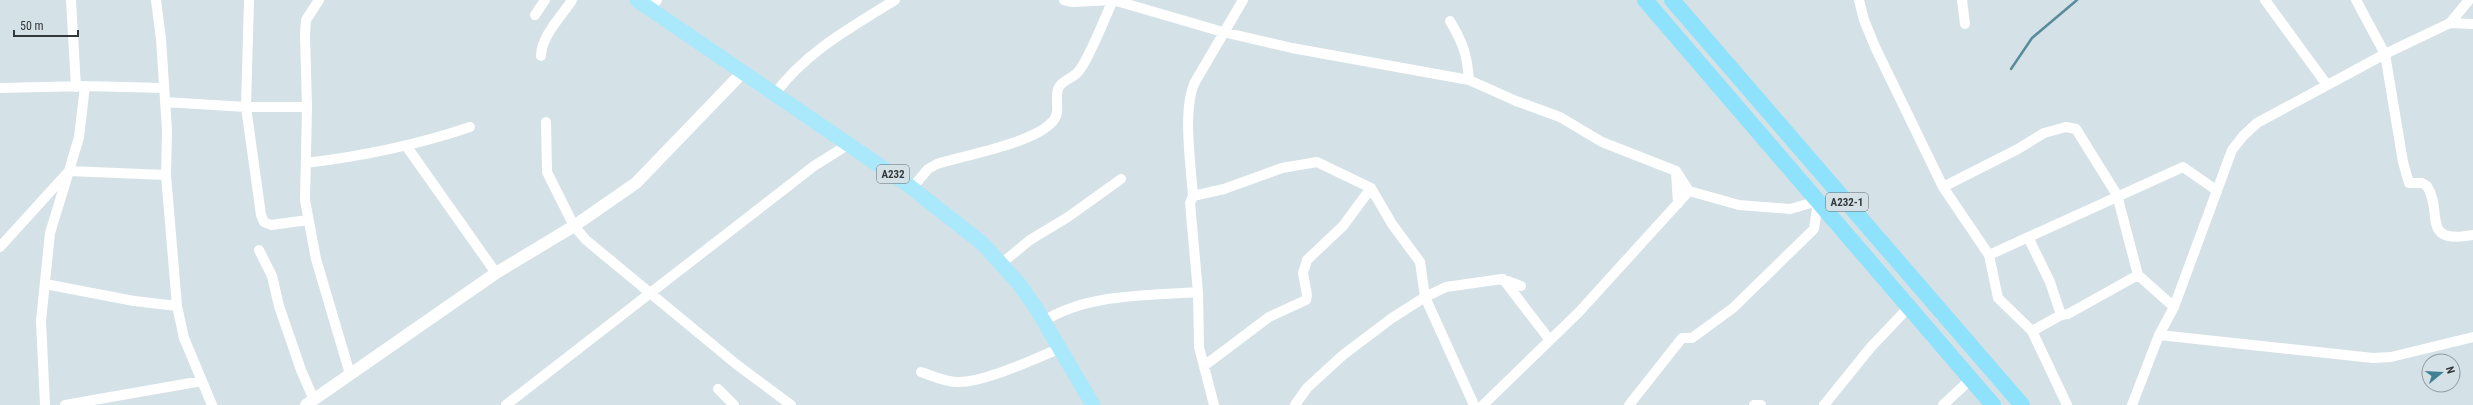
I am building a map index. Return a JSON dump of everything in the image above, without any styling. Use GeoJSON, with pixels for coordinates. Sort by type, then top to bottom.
{"type":"FeatureCollection","features":[{"type":"Feature","properties":{"kind":"highway","name":"A232-1"},"geometry":{"type":"LineString","coordinates":[[1645,0],[1993,405]]}},
{"type":"Feature","properties":{"kind":"highway","name":"A232-1"},"geometry":{"type":"LineString","coordinates":[[1672,0],[2022,405]]}},
{"type":"Feature","properties":{"kind":"main road","name":"A232"},"geometry":{"type":"LineString","coordinates":[[636,0],[654,5],[743,72],[912,188],[968,230],[1002,263],[1044,321],[1093,405]]}},
{"type":"Feature","properties":{"kind":"street"},"geometry":{"type":"LineString","coordinates":[[45,405],[42,322],[50,233],[79,137],[80,86],[71,0]]}},
{"type":"Feature","properties":{"kind":"street"},"geometry":{"type":"LineString","coordinates":[[156,0],[161,39],[165,102],[166,176],[177,306],[184,338],[212,405]]}},
{"type":"Feature","properties":{"kind":"street"},"geometry":{"type":"LineString","coordinates":[[249,0],[246,107],[264,222],[271,225],[308,220]]}},
{"type":"Feature","properties":{"kind":"street"},"geometry":{"type":"LineString","coordinates":[[319,0],[306,20],[307,107],[305,200],[308,220],[332,320],[350,374]]}},
{"type":"Feature","properties":{"kind":"street"},"geometry":{"type":"LineString","coordinates":[[535,15],[545,0]]}},
{"type":"Feature","properties":{"kind":"street"},"geometry":{"type":"LineString","coordinates":[[541,56],[541,49],[547,36],[572,0]]}},
{"type":"Feature","properties":{"kind":"street"},"geometry":{"type":"LineString","coordinates":[[775,94],[787,77],[818,52],[895,0]]}},
{"type":"Feature","properties":{"kind":"street"},"geometry":{"type":"LineString","coordinates":[[1064,0],[1073,2],[1113,0],[1223,32],[1292,48],[1470,80],[1516,101],[1560,117],[1602,142],[1676,172],[1689,191],[1739,205],[1790,209],[1818,201],[1814,229],[1733,308],[1692,338],[1682,338],[1629,405]]}},
{"type":"Feature","properties":{"kind":"street"},"geometry":{"type":"LineString","coordinates":[[912,188],[928,169],[937,164],[1016,142],[1053,122],[1058,113],[1056,97],[1060,85],[1079,71],[1113,0]]}},
{"type":"Feature","properties":{"kind":"street"},"geometry":{"type":"LineString","coordinates":[[1214,405],[1199,347],[1198,292],[1190,203],[1193,196],[1189,108],[1190,93],[1223,32],[1243,0]]}},
{"type":"Feature","properties":{"kind":"street"},"geometry":{"type":"LineString","coordinates":[[1859,0],[1864,20],[1876,49],[1943,187],[1989,255],[1998,298],[2032,331],[2067,405]]}},
{"type":"Feature","properties":{"kind":"street"},"geometry":{"type":"LineString","coordinates":[[1962,0],[1965,24]]}},
{"type":"Feature","properties":{"kind":"street"},"geometry":{"type":"LineString","coordinates":[[2265,0],[2327,85]]}},
{"type":"Feature","properties":{"kind":"street"},"geometry":{"type":"LineString","coordinates":[[2356,0],[2385,54],[2403,162],[2410,183],[2422,183],[2427,186],[2436,225],[2445,235],[2455,238],[2473,235]]}},
{"type":"Feature","properties":{"kind":"street"},"geometry":{"type":"LineString","coordinates":[[2135,404],[2159,335],[2174,307],[2232,150],[2243,136],[2257,123],[2385,54],[2450,23],[2469,0]]}},
{"type":"Feature","properties":{"kind":"street"},"geometry":{"type":"LineString","coordinates":[[1450,21],[1464,45],[1470,80]]}},
{"type":"Feature","properties":{"kind":"street"},"geometry":{"type":"LineString","coordinates":[[2450,23],[2473,24]]}},
{"type":"Feature","properties":{"kind":"street"},"geometry":{"type":"LineString","coordinates":[[259,250],[272,276],[278,306],[310,402],[496,273],[574,226],[636,183],[743,72]]}},
{"type":"Feature","properties":{"kind":"street"},"geometry":{"type":"LineString","coordinates":[[0,88],[80,86],[164,88]]}},
{"type":"Feature","properties":{"kind":"street"},"geometry":{"type":"LineString","coordinates":[[165,102],[246,107],[307,107]]}},
{"type":"Feature","properties":{"kind":"street"},"geometry":{"type":"LineString","coordinates":[[546,122],[547,172],[574,226],[586,240],[791,405]]}},
{"type":"Feature","properties":{"kind":"street"},"geometry":{"type":"LineString","coordinates":[[306,163],[366,156],[408,147],[470,127]]}},
{"type":"Feature","properties":{"kind":"street"},"geometry":{"type":"LineString","coordinates":[[1943,187],[2018,149],[2044,133],[2066,127],[2076,129],[2118,195],[2138,274],[2174,307]]}},
{"type":"Feature","properties":{"kind":"street"},"geometry":{"type":"LineString","coordinates":[[506,405],[520,393],[541,380],[650,293],[814,166],[849,144]]}},
{"type":"Feature","properties":{"kind":"street"},"geometry":{"type":"LineString","coordinates":[[408,147],[496,273]]}},
{"type":"Feature","properties":{"kind":"street"},"geometry":{"type":"LineString","coordinates":[[1193,196],[1224,189],[1282,168],[1317,162],[1371,188],[1392,224],[1420,262],[1425,297],[1474,405]]}},
{"type":"Feature","properties":{"kind":"street"},"geometry":{"type":"LineString","coordinates":[[1989,255],[2118,195],[2183,167],[2216,190]]}},
{"type":"Feature","properties":{"kind":"street"},"geometry":{"type":"LineString","coordinates":[[68,171],[166,176]]}},
{"type":"Feature","properties":{"kind":"street"},"geometry":{"type":"LineString","coordinates":[[0,247],[68,171]]}},
{"type":"Feature","properties":{"kind":"street"},"geometry":{"type":"LineString","coordinates":[[1676,172],[1678,204]]}},
{"type":"Feature","properties":{"kind":"street"},"geometry":{"type":"LineString","coordinates":[[1002,263],[1030,240],[1068,217],[1122,179]]}},
{"type":"Feature","properties":{"kind":"street"},"geometry":{"type":"LineString","coordinates":[[1204,366],[1269,317],[1306,300],[1307,296],[1303,273],[1307,260],[1343,226],[1371,188]]}},
{"type":"Feature","properties":{"kind":"street"},"geometry":{"type":"LineString","coordinates":[[1483,405],[1549,339],[1579,312],[1689,191]]}},
{"type":"Feature","properties":{"kind":"street"},"geometry":{"type":"LineString","coordinates":[[2028,237],[2050,282],[2061,315]]}},
{"type":"Feature","properties":{"kind":"street"},"geometry":{"type":"LineString","coordinates":[[2032,331],[2061,315],[2068,314],[2138,274]]}},
{"type":"Feature","properties":{"kind":"street"},"geometry":{"type":"LineString","coordinates":[[1502,278],[1549,339]]}},
{"type":"Feature","properties":{"kind":"street"},"geometry":{"type":"LineString","coordinates":[[1295,405],[1307,388],[1343,355],[1392,318],[1425,297],[1446,287],[1502,278],[1521,286]]}},
{"type":"Feature","properties":{"kind":"street"},"geometry":{"type":"LineString","coordinates":[[45,284],[134,301],[177,306]]}},
{"type":"Feature","properties":{"kind":"street"},"geometry":{"type":"LineString","coordinates":[[1044,321],[1058,313],[1108,299],[1198,292]]}},
{"type":"Feature","properties":{"kind":"street"},"geometry":{"type":"LineString","coordinates":[[1824,405],[1871,347],[1909,307]]}},
{"type":"Feature","properties":{"kind":"street"},"geometry":{"type":"LineString","coordinates":[[2159,335],[2373,358],[2391,357],[2473,337]]}},
{"type":"Feature","properties":{"kind":"street"},"geometry":{"type":"LineString","coordinates":[[922,372],[944,380],[966,382],[995,374],[1059,349]]}},
{"type":"Feature","properties":{"kind":"street"},"geometry":{"type":"LineString","coordinates":[[1943,405],[1971,379]]}},
{"type":"Feature","properties":{"kind":"street"},"geometry":{"type":"LineString","coordinates":[[65,405],[202,381]]}},
{"type":"Feature","properties":{"kind":"street"},"geometry":{"type":"LineString","coordinates":[[718,389],[734,405]]}},
{"type":"Feature","properties":{"kind":"street"},"geometry":{"type":"LineString","coordinates":[[1754,405],[1761,405]]}},
{"type":"Feature","properties":{"kind":"waterway"},"geometry":{"type":"LineString","coordinates":[[2011,69],[2032,38],[2077,0]]}}]}
